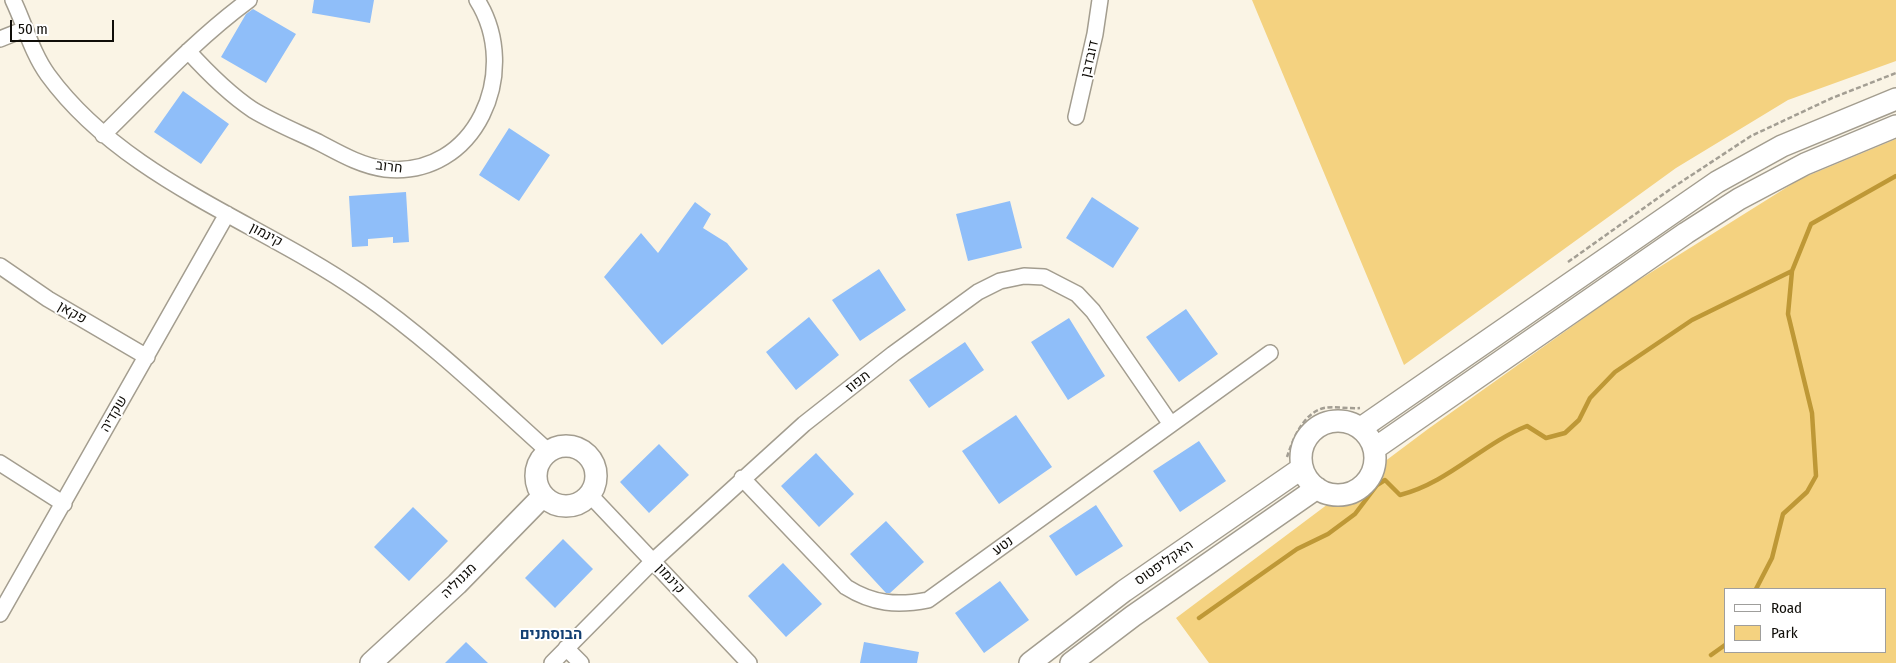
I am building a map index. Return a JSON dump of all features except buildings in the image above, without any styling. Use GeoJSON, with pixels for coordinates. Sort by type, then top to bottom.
{"type":"FeatureCollection","features":[{"type":"Feature","properties":{"kind":"main road"},"geometry":{"type":"LineString","coordinates":[[1360,428],[1717,182],[1782,146],[1896,99]]}},
{"type":"Feature","properties":{"kind":"main road"},"geometry":{"type":"LineString","coordinates":[[1374,448],[1723,208],[1805,164],[1896,126]]}},
{"type":"Feature","properties":{"kind":"main road"},"geometry":{"type":"LineString","coordinates":[[1331,421],[1349,422],[1360,428],[1367,434],[1374,448],[1375,462],[1370,477],[1362,487],[1350,493],[1337,495],[1317,488],[1306,477],[1302,468],[1301,458],[1304,441],[1318,426],[1331,421]]}},
{"type":"Feature","properties":{"kind":"main road"},"geometry":{"type":"LineString","coordinates":[[573,446],[588,454],[596,470],[594,487],[590,495],[584,501],[567,506],[558,505],[543,496],[535,477],[536,467],[548,451],[556,447],[573,446]]}},
{"type":"Feature","properties":{"kind":"main road","name":"האקליפטוס"},"geometry":{"type":"LineString","coordinates":[[1030,663],[1124,591],[1302,468]]}},
{"type":"Feature","properties":{"kind":"main road","name":"האקליפטוס"},"geometry":{"type":"LineString","coordinates":[[1071,663],[1133,616],[1317,488]]}},
{"type":"Feature","properties":{"kind":"main road","name":"מגנוליה"},"geometry":{"type":"LineString","coordinates":[[371,663],[457,584],[543,496]]}},
{"type":"Feature","properties":{"kind":"street","name":"קינמון"},"geometry":{"type":"LineString","coordinates":[[13,0],[34,52],[48,75],[103,135],[202,200],[288,247],[367,297],[412,331],[548,451]]}},
{"type":"Feature","properties":{"kind":"street"},"geometry":{"type":"LineString","coordinates":[[103,135],[188,51],[227,16],[249,0]]}},
{"type":"Feature","properties":{"kind":"street","name":"חרוב"},"geometry":{"type":"LineString","coordinates":[[188,51],[205,70],[254,110],[351,159],[383,169],[408,170],[431,164],[450,155],[468,137],[485,111],[495,64],[489,29],[476,0]]}},
{"type":"Feature","properties":{"kind":"street","name":"דובדבן"},"geometry":{"type":"LineString","coordinates":[[1076,117],[1095,34],[1100,0]]}},
{"type":"Feature","properties":{"kind":"street"},"geometry":{"type":"LineString","coordinates":[[0,39],[25,29]]}},
{"type":"Feature","properties":{"kind":"street","name":"שקדיה"},"geometry":{"type":"LineString","coordinates":[[0,614],[227,214]]}},
{"type":"Feature","properties":{"kind":"street","name":"פקאן"},"geometry":{"type":"LineString","coordinates":[[0,266],[48,299],[147,357]]}},
{"type":"Feature","properties":{"kind":"street","name":"תפוז"},"geometry":{"type":"LineString","coordinates":[[552,663],[653,561],[742,478],[804,424],[893,354],[978,292],[1000,281],[1024,276],[1044,277],[1077,294],[1093,311],[1170,423]]}},
{"type":"Feature","properties":{"kind":"street","name":"נטע"},"geometry":{"type":"LineString","coordinates":[[742,478],[846,586],[863,597],[882,603],[905,604],[928,600],[1170,423],[1270,353]]}},
{"type":"Feature","properties":{"kind":"street"},"geometry":{"type":"LineString","coordinates":[[0,463],[64,504]]}},
{"type":"Feature","properties":{"kind":"street","name":"קינמון"},"geometry":{"type":"LineString","coordinates":[[590,495],[750,663]]}},
{"type":"Feature","properties":{"kind":"street"},"geometry":{"type":"LineString","coordinates":[[566,648],[581,663]]}},
{"type":"Feature","properties":{"kind":"green space"},"geometry":{"type":"Polygon","coordinates":[[[1252,0],[1896,0],[1896,61],[1788,100],[1676,168],[1404,365],[1252,0]]]}},
{"type":"Feature","properties":{"kind":"green space"},"geometry":{"type":"Polygon","coordinates":[[[1896,139],[1896,663],[1209,663],[1176,618],[1428,429],[1626,288],[1800,179],[1896,139]]]}},
{"type":"Feature","properties":{"kind":"waterway"},"geometry":{"type":"LineString","coordinates":[[1757,588],[1772,558],[1783,514],[1807,492],[1816,476],[1812,413],[1788,314],[1792,271],[1811,224],[1896,176]]}},
{"type":"Feature","properties":{"kind":"waterway"},"geometry":{"type":"LineString","coordinates":[[1199,618],[1297,549],[1328,534],[1355,514],[1377,485],[1385,480],[1400,495],[1434,482],[1495,443],[1527,426],[1546,438],[1565,433],[1579,420],[1590,398],[1615,372],[1692,320],[1792,271]]}},
{"type":"Feature","properties":{"kind":"waterway"},"geometry":{"type":"LineString","coordinates":[[1711,655],[1724,646]]}},
{"type":"Feature","properties":{"kind":"district","name":"הבוסתנים"},"geometry":{"type":"Point","coordinates":[551,635]}}]}
